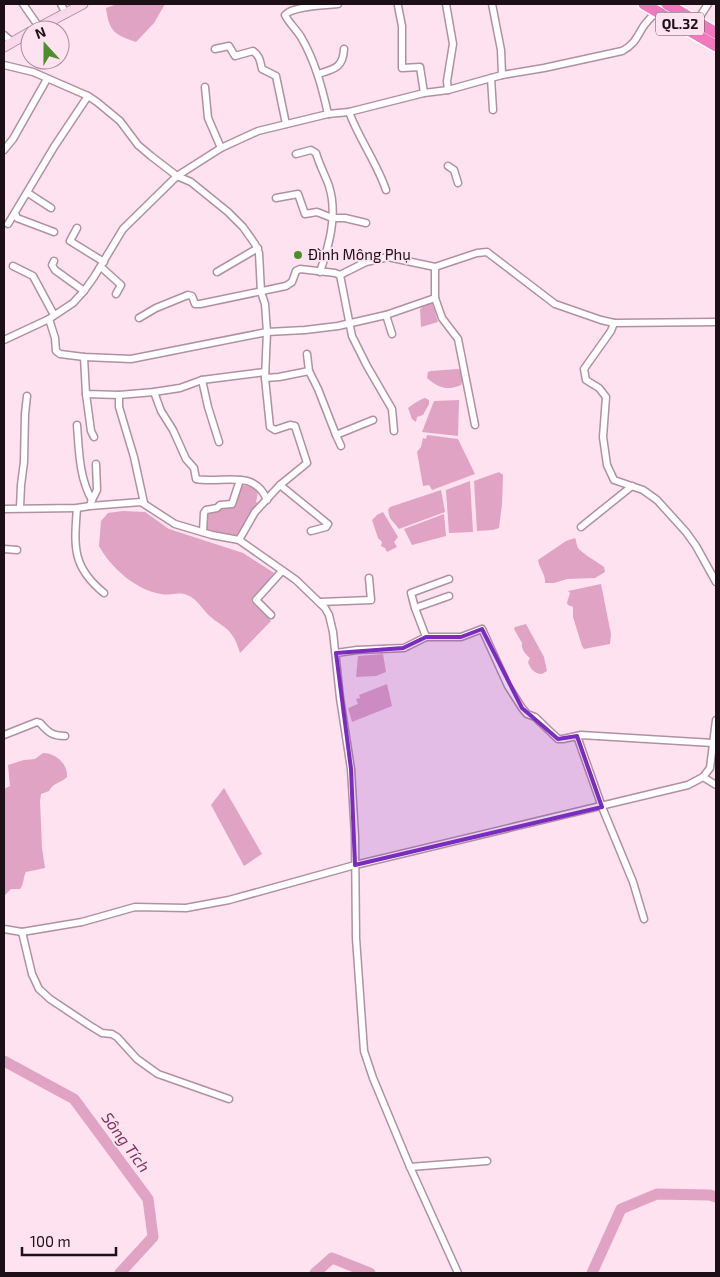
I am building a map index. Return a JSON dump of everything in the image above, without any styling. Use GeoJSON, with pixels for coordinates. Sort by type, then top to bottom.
{"type":"FeatureCollection","features":[{"type":"Feature","properties":{"kind":"highway","name":"QL.32"},"geometry":{"type":"LineString","coordinates":[[644,4],[716,46]]}},
{"type":"Feature","properties":{"kind":"highway","name":"QL.32"},"geometry":{"type":"LineString","coordinates":[[667,4],[716,32]]}},
{"type":"Feature","properties":{"kind":"street"},"geometry":{"type":"LineString","coordinates":[[23,4],[32,20]]}},
{"type":"Feature","properties":{"kind":"street"},"geometry":{"type":"LineString","coordinates":[[60,4],[66,14]]}},
{"type":"Feature","properties":{"kind":"street"},"geometry":{"type":"LineString","coordinates":[[53,20],[83,4]]}},
{"type":"Feature","properties":{"kind":"street"},"geometry":{"type":"LineString","coordinates":[[328,114],[318,74],[299,34],[285,15],[290,10],[300,7],[338,4]]}},
{"type":"Feature","properties":{"kind":"street"},"geometry":{"type":"LineString","coordinates":[[446,4],[453,44],[447,81],[448,90]]}},
{"type":"Feature","properties":{"kind":"street"},"geometry":{"type":"LineString","coordinates":[[492,4],[501,50],[502,75]]}},
{"type":"Feature","properties":{"kind":"street"},"geometry":{"type":"LineString","coordinates":[[697,21],[708,4]]}},
{"type":"Feature","properties":{"kind":"street"},"geometry":{"type":"LineString","coordinates":[[398,6],[402,26],[402,70],[420,67],[424,93]]}},
{"type":"Feature","properties":{"kind":"street"},"geometry":{"type":"LineString","coordinates":[[4,340],[52,317],[73,303],[84,292],[123,229],[177,176],[221,148],[258,131],[286,124],[328,114],[349,112],[424,93],[448,90],[502,75],[581,61],[622,51],[630,48],[637,40],[644,26],[657,10]]}},
{"type":"Feature","properties":{"kind":"street"},"geometry":{"type":"LineString","coordinates":[[4,35],[12,42]]}},
{"type":"Feature","properties":{"kind":"street"},"geometry":{"type":"LineString","coordinates":[[4,47],[20,38]]}},
{"type":"Feature","properties":{"kind":"street"},"geometry":{"type":"LineString","coordinates":[[215,49],[229,46],[235,56],[253,51],[257,54],[260,58],[262,69],[276,76],[286,124]]}},
{"type":"Feature","properties":{"kind":"street"},"geometry":{"type":"LineString","coordinates":[[318,74],[333,70],[342,64],[344,49]]}},
{"type":"Feature","properties":{"kind":"street"},"geometry":{"type":"LineString","coordinates":[[4,65],[25,69],[88,96],[114,116],[138,145],[164,167],[177,176],[191,182],[228,212],[243,227],[258,248],[261,292],[265,304],[267,332],[265,375],[270,427],[275,430],[290,425],[295,426],[307,463],[280,485],[255,512],[238,540]]}},
{"type":"Feature","properties":{"kind":"street"},"geometry":{"type":"LineString","coordinates":[[491,78],[493,110]]}},
{"type":"Feature","properties":{"kind":"street"},"geometry":{"type":"LineString","coordinates":[[4,150],[13,139],[47,79]]}},
{"type":"Feature","properties":{"kind":"street"},"geometry":{"type":"LineString","coordinates":[[205,87],[208,118],[221,148]]}},
{"type":"Feature","properties":{"kind":"street"},"geometry":{"type":"LineString","coordinates":[[8,224],[54,147],[88,96]]}},
{"type":"Feature","properties":{"kind":"street"},"geometry":{"type":"LineString","coordinates":[[349,112],[370,158],[382,176],[386,190]]}},
{"type":"Feature","properties":{"kind":"street"},"geometry":{"type":"LineString","coordinates":[[296,154],[312,150],[316,153],[333,201],[328,247],[320,272]]}},
{"type":"Feature","properties":{"kind":"street"},"geometry":{"type":"LineString","coordinates":[[448,166],[454,170],[458,183]]}},
{"type":"Feature","properties":{"kind":"street"},"geometry":{"type":"LineString","coordinates":[[28,193],[52,208]]}},
{"type":"Feature","properties":{"kind":"street"},"geometry":{"type":"LineString","coordinates":[[276,198],[298,194],[305,214],[317,212],[332,218],[345,218],[366,224]]}},
{"type":"Feature","properties":{"kind":"street"},"geometry":{"type":"LineString","coordinates":[[15,213],[17,218],[54,232]]}},
{"type":"Feature","properties":{"kind":"street"},"geometry":{"type":"LineString","coordinates":[[77,228],[71,242],[102,265],[121,285],[116,294]]}},
{"type":"Feature","properties":{"kind":"street"},"geometry":{"type":"LineString","coordinates":[[217,272],[258,248]]}},
{"type":"Feature","properties":{"kind":"street"},"geometry":{"type":"LineString","coordinates":[[139,318],[156,308],[186,296],[192,296],[196,304],[289,285],[298,270],[340,275],[366,262],[388,257],[435,267],[477,253],[487,252],[555,304],[601,320],[614,323],[716,322]]}},
{"type":"Feature","properties":{"kind":"street"},"geometry":{"type":"LineString","coordinates":[[54,261],[52,266],[55,270],[84,292]]}},
{"type":"Feature","properties":{"kind":"street"},"geometry":{"type":"LineString","coordinates":[[14,266],[33,276],[52,317],[56,351],[60,354],[84,357],[131,359],[267,332],[306,330],[348,323],[386,315],[435,298]]}},
{"type":"Feature","properties":{"kind":"street"},"geometry":{"type":"LineString","coordinates":[[435,267],[435,298],[442,318],[458,339],[475,425]]}},
{"type":"Feature","properties":{"kind":"street"},"geometry":{"type":"LineString","coordinates":[[340,275],[348,323],[356,346],[392,409],[394,431]]}},
{"type":"Feature","properties":{"kind":"street"},"geometry":{"type":"LineString","coordinates":[[386,315],[392,334]]}},
{"type":"Feature","properties":{"kind":"street"},"geometry":{"type":"LineString","coordinates":[[614,323],[611,331],[585,366],[584,373],[586,380],[599,388],[606,397],[603,437],[607,465],[617,482],[649,493],[668,511],[696,546],[716,582]]}},
{"type":"Feature","properties":{"kind":"street"},"geometry":{"type":"LineString","coordinates":[[307,354],[309,371],[341,446]]}},
{"type":"Feature","properties":{"kind":"street"},"geometry":{"type":"LineString","coordinates":[[84,357],[86,394],[91,431],[94,437]]}},
{"type":"Feature","properties":{"kind":"street"},"geometry":{"type":"LineString","coordinates":[[86,394],[119,395],[154,392],[180,388],[202,380],[265,375],[279,377],[309,371]]}},
{"type":"Feature","properties":{"kind":"street"},"geometry":{"type":"LineString","coordinates":[[202,380],[219,442]]}},
{"type":"Feature","properties":{"kind":"street"},"geometry":{"type":"LineString","coordinates":[[154,392],[161,411],[173,430],[186,459],[194,468],[196,478],[203,480],[234,478],[250,482],[263,491],[267,500]]}},
{"type":"Feature","properties":{"kind":"street"},"geometry":{"type":"LineString","coordinates":[[119,395],[119,407],[134,457],[144,503]]}},
{"type":"Feature","properties":{"kind":"street"},"geometry":{"type":"LineString","coordinates":[[20,508],[27,396]]}},
{"type":"Feature","properties":{"kind":"street"},"geometry":{"type":"LineString","coordinates":[[336,435],[373,420]]}},
{"type":"Feature","properties":{"kind":"street"},"geometry":{"type":"LineString","coordinates":[[77,425],[83,479],[91,503]]}},
{"type":"Feature","properties":{"kind":"street"},"geometry":{"type":"LineString","coordinates":[[91,503],[97,490],[96,464]]}},
{"type":"Feature","properties":{"kind":"street"},"geometry":{"type":"LineString","coordinates":[[202,532],[206,510],[217,508],[220,505],[232,504],[240,480]]}},
{"type":"Feature","properties":{"kind":"street"},"geometry":{"type":"LineString","coordinates":[[280,485],[328,524],[326,527],[311,531]]}},
{"type":"Feature","properties":{"kind":"street"},"geometry":{"type":"LineString","coordinates":[[581,527],[632,486]]}},
{"type":"Feature","properties":{"kind":"street"},"geometry":{"type":"LineString","coordinates":[[4,509],[77,508],[91,503],[137,501],[144,503],[175,524],[238,540],[296,580],[320,602],[329,615],[336,653],[340,698],[351,769],[355,836],[356,938],[364,1051],[373,1078],[410,1167],[458,1273]]}},
{"type":"Feature","properties":{"kind":"street"},"geometry":{"type":"LineString","coordinates":[[77,508],[74,540],[77,557],[95,586],[104,593]]}},
{"type":"Feature","properties":{"kind":"street"},"geometry":{"type":"LineString","coordinates":[[4,549],[17,550]]}},
{"type":"Feature","properties":{"kind":"street"},"geometry":{"type":"LineString","coordinates":[[271,615],[256,600],[282,571]]}},
{"type":"Feature","properties":{"kind":"street"},"geometry":{"type":"LineString","coordinates":[[320,602],[371,600],[369,578]]}},
{"type":"Feature","properties":{"kind":"street"},"geometry":{"type":"LineString","coordinates":[[426,637],[411,593],[449,579]]}},
{"type":"Feature","properties":{"kind":"street"},"geometry":{"type":"LineString","coordinates":[[416,608],[449,596]]}},
{"type":"Feature","properties":{"kind":"street"},"geometry":{"type":"LineString","coordinates":[[336,653],[404,648],[426,637],[461,637],[482,629],[508,686],[522,708],[528,714],[536,717],[558,739],[577,736],[713,743]]}},
{"type":"Feature","properties":{"kind":"street"},"geometry":{"type":"LineString","coordinates":[[4,929],[22,932],[82,922],[135,907],[186,908],[228,900],[354,865],[688,786],[703,777],[710,768],[716,720]]}},
{"type":"Feature","properties":{"kind":"street"},"geometry":{"type":"LineString","coordinates":[[4,735],[40,722],[49,734],[65,736]]}},
{"type":"Feature","properties":{"kind":"street"},"geometry":{"type":"LineString","coordinates":[[577,736],[602,807],[633,882],[644,919]]}},
{"type":"Feature","properties":{"kind":"street"},"geometry":{"type":"LineString","coordinates":[[703,777],[716,786]]}},
{"type":"Feature","properties":{"kind":"street"},"geometry":{"type":"LineString","coordinates":[[22,932],[32,974],[39,989],[50,999],[102,1033],[112,1034],[117,1037],[137,1059],[158,1074],[229,1099]]}},
{"type":"Feature","properties":{"kind":"street"},"geometry":{"type":"LineString","coordinates":[[410,1167],[487,1161]]}},
{"type":"Feature","properties":{"kind":"highlighted area"},"geometry":{"type":"Polygon","coordinates":[[[482,629],[522,708],[558,739],[577,736],[602,807],[355,865],[351,769],[336,653],[403,648],[426,637],[461,637],[482,629]]]}},
{"type":"Feature","properties":{"kind":"shaded area"},"geometry":{"type":"Polygon","coordinates":[[[117,4],[165,4],[154,23],[136,42],[118,34],[111,27],[106,8],[117,4]]]}},
{"type":"Feature","properties":{"kind":"shaded area"},"geometry":{"type":"Polygon","coordinates":[[[432,302],[438,322],[421,327],[421,306],[432,302]]]}},
{"type":"Feature","properties":{"kind":"shaded area"},"geometry":{"type":"Polygon","coordinates":[[[461,370],[463,378],[461,385],[456,387],[443,388],[427,378],[428,372],[431,371],[461,370]]]}},
{"type":"Feature","properties":{"kind":"shaded area"},"geometry":{"type":"Polygon","coordinates":[[[425,398],[429,400],[429,404],[423,415],[417,417],[416,422],[412,419],[408,408],[425,398]]]}},
{"type":"Feature","properties":{"kind":"shaded area"},"geometry":{"type":"Polygon","coordinates":[[[459,400],[458,436],[422,432],[434,401],[459,400]]]}},
{"type":"Feature","properties":{"kind":"shaded area"},"geometry":{"type":"Polygon","coordinates":[[[427,435],[458,439],[475,474],[432,490],[429,485],[423,486],[417,452],[421,447],[423,438],[426,439],[427,435]]]}},
{"type":"Feature","properties":{"kind":"shaded area"},"geometry":{"type":"Polygon","coordinates":[[[499,472],[503,475],[499,528],[477,531],[474,481],[499,472]]]}},
{"type":"Feature","properties":{"kind":"shaded area"},"geometry":{"type":"Polygon","coordinates":[[[470,481],[473,532],[449,533],[446,490],[470,481]]]}},
{"type":"Feature","properties":{"kind":"shaded area"},"geometry":{"type":"Polygon","coordinates":[[[240,484],[254,488],[258,492],[256,502],[258,503],[236,538],[205,530],[205,513],[221,506],[235,506],[240,484]]]}},
{"type":"Feature","properties":{"kind":"shaded area"},"geometry":{"type":"Polygon","coordinates":[[[441,490],[445,512],[399,529],[390,518],[388,510],[390,507],[441,490]]]}},
{"type":"Feature","properties":{"kind":"shaded area"},"geometry":{"type":"Polygon","coordinates":[[[123,511],[145,512],[169,529],[243,553],[274,573],[251,601],[271,621],[240,653],[236,641],[230,632],[191,597],[180,593],[164,594],[152,592],[125,577],[110,562],[99,546],[101,521],[108,513],[123,511]]]}},
{"type":"Feature","properties":{"kind":"shaded area"},"geometry":{"type":"Polygon","coordinates":[[[383,512],[398,537],[394,542],[397,547],[387,552],[381,546],[382,542],[378,538],[372,520],[383,512]]]}},
{"type":"Feature","properties":{"kind":"shaded area"},"geometry":{"type":"Polygon","coordinates":[[[444,514],[446,536],[412,545],[404,529],[444,514]]]}},
{"type":"Feature","properties":{"kind":"shaded area"},"geometry":{"type":"Polygon","coordinates":[[[575,538],[579,549],[604,567],[605,572],[595,578],[567,579],[554,583],[545,583],[538,560],[566,541],[575,538]]]}},
{"type":"Feature","properties":{"kind":"shaded area"},"geometry":{"type":"Polygon","coordinates":[[[601,584],[611,634],[610,644],[584,649],[573,617],[573,607],[567,603],[570,593],[568,591],[601,584]]]}},
{"type":"Feature","properties":{"kind":"shaded area"},"geometry":{"type":"Polygon","coordinates":[[[526,624],[544,657],[547,671],[542,674],[535,672],[530,666],[528,662],[530,658],[526,655],[514,629],[526,624]]]}},
{"type":"Feature","properties":{"kind":"shaded area"},"geometry":{"type":"Polygon","coordinates":[[[383,654],[386,672],[376,676],[356,677],[358,656],[383,654]]]}},
{"type":"Feature","properties":{"kind":"shaded area"},"geometry":{"type":"Polygon","coordinates":[[[387,684],[392,706],[352,722],[348,708],[358,704],[356,699],[360,698],[359,695],[387,684]]]}},
{"type":"Feature","properties":{"kind":"shaded area"},"geometry":{"type":"Polygon","coordinates":[[[43,753],[57,757],[67,772],[67,777],[49,791],[41,794],[42,848],[45,868],[26,872],[20,889],[11,889],[5,895],[4,901],[4,789],[10,786],[8,765],[35,759],[43,753]]]}},
{"type":"Feature","properties":{"kind":"shaded area"},"geometry":{"type":"Polygon","coordinates":[[[224,788],[262,854],[244,866],[211,805],[224,788]]]}},
{"type":"Feature","properties":{"kind":"waterway","name":"Sông Tích"},"geometry":{"type":"LineString","coordinates":[[4,1061],[74,1099],[148,1199],[153,1237],[120,1273]]}},
{"type":"Feature","properties":{"kind":"waterway","name":"Sông Tích"},"geometry":{"type":"LineString","coordinates":[[592,1273],[621,1209],[657,1194],[710,1195],[716,1197]]}},
{"type":"Feature","properties":{"kind":"waterway","name":"Sông Tích"},"geometry":{"type":"LineString","coordinates":[[315,1273],[332,1258],[370,1273]]}},
{"type":"Feature","properties":{"kind":"place","name":"Đình Mông Phụ"},"geometry":{"type":"Point","coordinates":[298,255]}}]}
